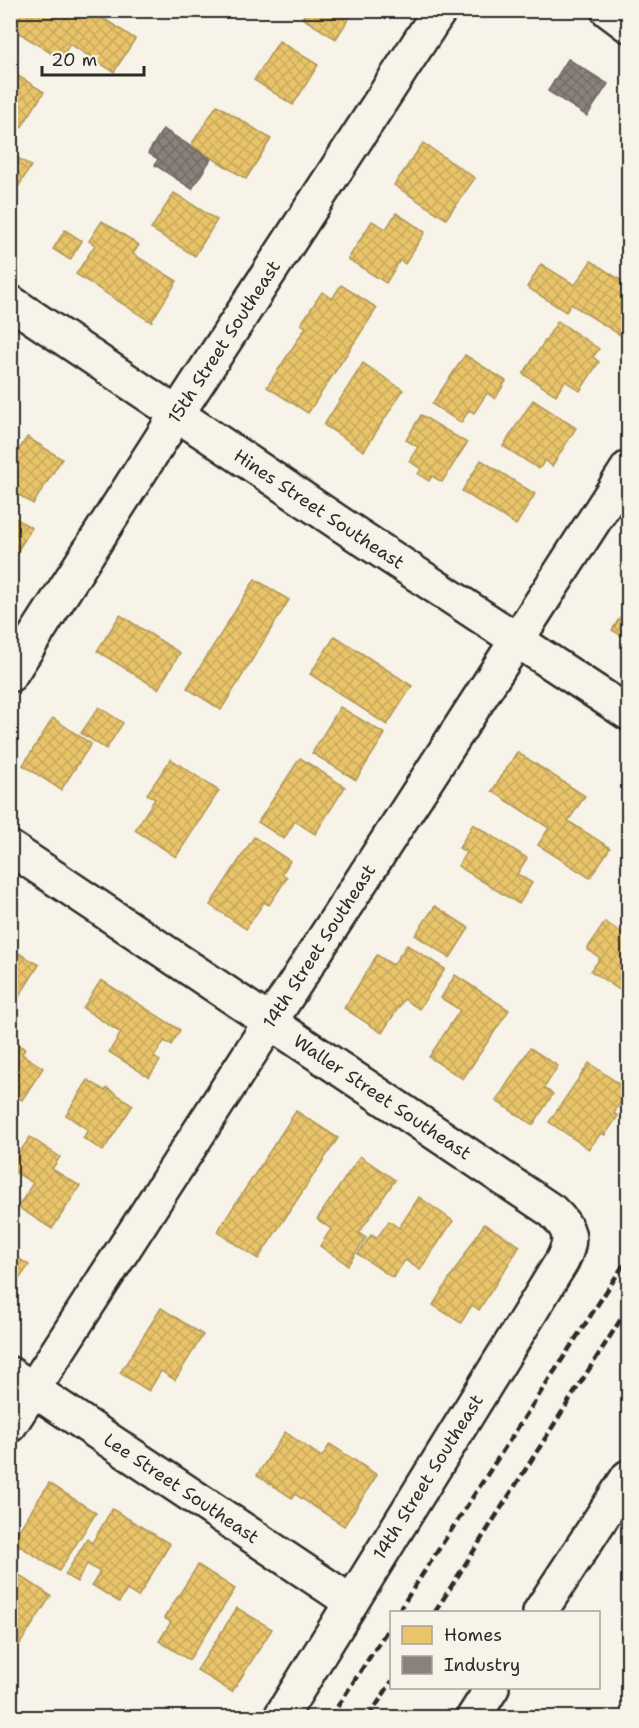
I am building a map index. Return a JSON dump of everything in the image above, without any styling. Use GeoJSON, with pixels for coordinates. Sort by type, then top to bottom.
{"type":"FeatureCollection","features":[{"type":"Feature","properties":{"kind":"street","name":"15th Street Southeast"},"geometry":{"type":"LineString","coordinates":[[10,675],[440,10]]}},
{"type":"Feature","properties":{"kind":"street"},"geometry":{"type":"LineString","coordinates":[[608,10],[628,25]]}},
{"type":"Feature","properties":{"kind":"street","name":"Hines Street Southeast"},"geometry":{"type":"LineString","coordinates":[[10,302],[628,713]]}},
{"type":"Feature","properties":{"kind":"street","name":"14th Street Southeast"},"geometry":{"type":"LineString","coordinates":[[10,1425],[22,1381],[270,1023],[628,468]]}},
{"type":"Feature","properties":{"kind":"street","name":"Waller Street Southeast"},"geometry":{"type":"LineString","coordinates":[[10,848],[552,1211],[564,1222],[569,1234]]}},
{"type":"Feature","properties":{"kind":"street","name":"14th Street Southeast"},"geometry":{"type":"LineString","coordinates":[[280,1718],[562,1261],[568,1249],[569,1234]]}},
{"type":"Feature","properties":{"kind":"street","name":"Lee Street Southeast"},"geometry":{"type":"LineString","coordinates":[[22,1381],[351,1602]]}},
{"type":"Feature","properties":{"kind":"street"},"geometry":{"type":"LineString","coordinates":[[541,1611],[628,1477]]}},
{"type":"Feature","properties":{"kind":"street"},"geometry":{"type":"LineString","coordinates":[[473,1718],[491,1689]]}},
{"type":"Feature","properties":{"kind":"building: Homes"},"geometry":{"type":"Polygon","coordinates":[[[17,10],[73,10],[80,15],[82,10],[91,10],[135,39],[114,72],[70,44],[60,59],[10,27],[10,21],[17,10]]]}},
{"type":"Feature","properties":{"kind":"building: Homes"},"geometry":{"type":"Polygon","coordinates":[[[307,10],[354,10],[336,39],[302,18],[307,10]]]}},
{"type":"Feature","properties":{"kind":"building: Homes"},"geometry":{"type":"Polygon","coordinates":[[[279,41],[318,65],[293,105],[254,80],[279,41]]]}},
{"type":"Feature","properties":{"kind":"building: Homes"},"geometry":{"type":"Polygon","coordinates":[[[10,71],[44,92],[21,128],[10,121],[10,71]]]}},
{"type":"Feature","properties":{"kind":"building: Homes"},"geometry":{"type":"Polygon","coordinates":[[[217,105],[271,139],[246,179],[191,145],[217,105]]]}},
{"type":"Feature","properties":{"kind":"building: Homes"},"geometry":{"type":"Polygon","coordinates":[[[423,143],[475,178],[446,219],[394,185],[423,143]]]}},
{"type":"Feature","properties":{"kind":"building: Homes"},"geometry":{"type":"Polygon","coordinates":[[[10,153],[31,166],[10,200],[10,153]]]}},
{"type":"Feature","properties":{"kind":"building: Homes"},"geometry":{"type":"Polygon","coordinates":[[[174,193],[217,220],[195,256],[151,229],[174,193]]]}},
{"type":"Feature","properties":{"kind":"building: Homes"},"geometry":{"type":"Polygon","coordinates":[[[396,213],[425,232],[405,264],[400,260],[386,283],[348,259],[372,221],[386,229],[396,213]]]}},
{"type":"Feature","properties":{"kind":"building: Homes"},"geometry":{"type":"Polygon","coordinates":[[[102,221],[139,245],[133,254],[177,281],[151,322],[76,274],[95,245],[89,241],[102,221]]]}},
{"type":"Feature","properties":{"kind":"building: Homes"},"geometry":{"type":"Polygon","coordinates":[[[65,230],[82,241],[70,260],[53,249],[65,230]]]}},
{"type":"Feature","properties":{"kind":"building: Homes"},"geometry":{"type":"Polygon","coordinates":[[[591,261],[628,285],[628,340],[571,304],[566,312],[527,287],[541,264],[575,285],[591,261]]]}},
{"type":"Feature","properties":{"kind":"building: Homes"},"geometry":{"type":"Polygon","coordinates":[[[341,285],[377,308],[308,413],[267,387],[306,327],[301,324],[322,292],[332,299],[341,285]]]}},
{"type":"Feature","properties":{"kind":"building: Homes"},"geometry":{"type":"Polygon","coordinates":[[[558,321],[599,349],[593,357],[599,362],[580,391],[565,381],[556,395],[523,374],[558,321]]]}},
{"type":"Feature","properties":{"kind":"building: Homes"},"geometry":{"type":"Polygon","coordinates":[[[465,355],[506,381],[495,399],[487,393],[474,413],[469,410],[461,423],[432,404],[465,355]]]}},
{"type":"Feature","properties":{"kind":"building: Homes"},"geometry":{"type":"Polygon","coordinates":[[[363,363],[403,390],[364,451],[324,425],[363,363]]]}},
{"type":"Feature","properties":{"kind":"building: Homes"},"geometry":{"type":"Polygon","coordinates":[[[533,400],[576,428],[552,466],[545,460],[539,469],[503,446],[533,400]]]}},
{"type":"Feature","properties":{"kind":"building: Homes"},"geometry":{"type":"Polygon","coordinates":[[[421,415],[467,443],[442,482],[432,476],[429,481],[418,474],[421,469],[409,461],[418,447],[406,440],[421,415]]]}},
{"type":"Feature","properties":{"kind":"building: Homes"},"geometry":{"type":"Polygon","coordinates":[[[27,437],[62,459],[33,504],[10,489],[10,458],[13,459],[27,437]]]}},
{"type":"Feature","properties":{"kind":"building: Homes"},"geometry":{"type":"Polygon","coordinates":[[[481,460],[535,494],[516,525],[462,491],[481,460]]]}},
{"type":"Feature","properties":{"kind":"building: Homes"},"geometry":{"type":"Polygon","coordinates":[[[10,515],[32,528],[10,563],[10,515]]]}},
{"type":"Feature","properties":{"kind":"building: Homes"},"geometry":{"type":"Polygon","coordinates":[[[255,579],[289,600],[221,710],[187,688],[255,579]]]}},
{"type":"Feature","properties":{"kind":"building: Homes"},"geometry":{"type":"Polygon","coordinates":[[[628,605],[628,640],[612,630],[628,605]]]}},
{"type":"Feature","properties":{"kind":"building: Homes"},"geometry":{"type":"Polygon","coordinates":[[[120,615],[180,653],[158,689],[97,651],[120,615]]]}},
{"type":"Feature","properties":{"kind":"building: Homes"},"geometry":{"type":"Polygon","coordinates":[[[335,636],[412,686],[387,725],[310,674],[335,636]]]}},
{"type":"Feature","properties":{"kind":"building: Homes"},"geometry":{"type":"Polygon","coordinates":[[[99,707],[123,723],[106,749],[81,733],[99,707]]]}},
{"type":"Feature","properties":{"kind":"building: Homes"},"geometry":{"type":"Polygon","coordinates":[[[340,707],[385,734],[356,780],[312,753],[340,707]]]}},
{"type":"Feature","properties":{"kind":"building: Homes"},"geometry":{"type":"Polygon","coordinates":[[[53,718],[91,744],[61,790],[23,765],[53,718]]]}},
{"type":"Feature","properties":{"kind":"building: Homes"},"geometry":{"type":"Polygon","coordinates":[[[517,752],[585,796],[568,821],[610,848],[590,878],[538,845],[549,828],[492,791],[517,752]]]}},
{"type":"Feature","properties":{"kind":"building: Homes"},"geometry":{"type":"Polygon","coordinates":[[[300,758],[345,787],[315,834],[295,821],[284,839],[258,822],[300,758]]]}},
{"type":"Feature","properties":{"kind":"building: Homes"},"geometry":{"type":"Polygon","coordinates":[[[171,759],[219,791],[176,857],[135,830],[155,799],[147,794],[171,759]]]}},
{"type":"Feature","properties":{"kind":"building: Homes"},"geometry":{"type":"Polygon","coordinates":[[[473,824],[527,858],[517,874],[532,883],[519,904],[458,866],[466,852],[459,848],[473,824]]]}},
{"type":"Feature","properties":{"kind":"building: Homes"},"geometry":{"type":"Polygon","coordinates":[[[254,837],[290,861],[282,874],[287,878],[269,905],[264,902],[246,929],[210,905],[254,837]]]}},
{"type":"Feature","properties":{"kind":"building: Homes"},"geometry":{"type":"Polygon","coordinates":[[[435,906],[469,928],[450,958],[415,935],[435,906]]]}},
{"type":"Feature","properties":{"kind":"building: Homes"},"geometry":{"type":"Polygon","coordinates":[[[605,922],[628,937],[628,985],[624,993],[591,971],[600,958],[587,949],[605,922]]]}},
{"type":"Feature","properties":{"kind":"building: Homes"},"geometry":{"type":"Polygon","coordinates":[[[407,945],[445,969],[419,1009],[404,999],[382,1033],[344,1008],[377,955],[393,965],[407,945]]]}},
{"type":"Feature","properties":{"kind":"building: Homes"},"geometry":{"type":"Polygon","coordinates":[[[10,948],[39,965],[10,1011],[10,948]]]}},
{"type":"Feature","properties":{"kind":"building: Homes"},"geometry":{"type":"Polygon","coordinates":[[[455,975],[509,1010],[463,1079],[429,1057],[460,1010],[441,998],[455,975]]]}},
{"type":"Feature","properties":{"kind":"building: Homes"},"geometry":{"type":"Polygon","coordinates":[[[101,980],[180,1030],[171,1045],[164,1041],[154,1057],[160,1061],[149,1077],[109,1052],[121,1033],[83,1008],[101,980]]]}},
{"type":"Feature","properties":{"kind":"building: Homes"},"geometry":{"type":"Polygon","coordinates":[[[14,1042],[25,1049],[22,1054],[43,1068],[22,1100],[10,1093],[10,1047],[14,1042]]]}},
{"type":"Feature","properties":{"kind":"building: Homes"},"geometry":{"type":"Polygon","coordinates":[[[530,1048],[558,1066],[544,1088],[553,1094],[533,1125],[496,1101],[530,1048]]]}},
{"type":"Feature","properties":{"kind":"building: Homes"},"geometry":{"type":"Polygon","coordinates":[[[589,1063],[628,1090],[614,1113],[618,1116],[605,1135],[601,1133],[589,1149],[549,1122],[589,1063]]]}},
{"type":"Feature","properties":{"kind":"building: Homes"},"geometry":{"type":"Polygon","coordinates":[[[88,1080],[105,1091],[107,1088],[133,1105],[103,1151],[83,1138],[88,1130],[66,1115],[88,1080]]]}},
{"type":"Feature","properties":{"kind":"building: Homes"},"geometry":{"type":"Polygon","coordinates":[[[296,1111],[338,1138],[258,1259],[217,1232],[296,1111]]]}},
{"type":"Feature","properties":{"kind":"building: Homes"},"geometry":{"type":"Polygon","coordinates":[[[30,1137],[60,1157],[52,1169],[80,1186],[52,1229],[18,1207],[33,1183],[10,1169],[10,1166],[30,1137]]]}},
{"type":"Feature","properties":{"kind":"building: Homes"},"geometry":{"type":"Polygon","coordinates":[[[360,1156],[395,1180],[359,1233],[366,1238],[348,1265],[320,1246],[331,1229],[317,1219],[360,1156]]]}},
{"type":"Feature","properties":{"kind":"building: Homes"},"geometry":{"type":"Polygon","coordinates":[[[419,1197],[453,1221],[420,1270],[405,1260],[393,1278],[358,1254],[371,1235],[377,1238],[389,1221],[399,1228],[419,1197]]]}},
{"type":"Feature","properties":{"kind":"building: Homes"},"geometry":{"type":"Polygon","coordinates":[[[484,1224],[520,1246],[479,1310],[472,1305],[461,1323],[433,1305],[484,1224]]]}},
{"type":"Feature","properties":{"kind":"building: Homes"},"geometry":{"type":"Polygon","coordinates":[[[10,1253],[29,1265],[10,1292],[10,1253]]]}},
{"type":"Feature","properties":{"kind":"building: Homes"},"geometry":{"type":"Polygon","coordinates":[[[161,1308],[203,1335],[175,1380],[161,1371],[149,1391],[120,1373],[161,1308]]]}},
{"type":"Feature","properties":{"kind":"building: Homes"},"geometry":{"type":"Polygon","coordinates":[[[285,1432],[322,1457],[330,1444],[377,1475],[344,1526],[295,1494],[292,1498],[257,1475],[285,1432]]]}},
{"type":"Feature","properties":{"kind":"building: Homes"},"geometry":{"type":"Polygon","coordinates":[[[49,1483],[96,1513],[59,1571],[12,1541],[49,1483]]]}},
{"type":"Feature","properties":{"kind":"building: Homes"},"geometry":{"type":"Polygon","coordinates":[[[112,1509],[170,1544],[138,1597],[127,1590],[119,1602],[92,1585],[100,1572],[87,1564],[77,1582],[65,1575],[87,1539],[92,1543],[112,1509]]]}},
{"type":"Feature","properties":{"kind":"building: Homes"},"geometry":{"type":"Polygon","coordinates":[[[198,1565],[235,1589],[189,1660],[159,1641],[171,1622],[164,1618],[198,1565]]]}},
{"type":"Feature","properties":{"kind":"building: Homes"},"geometry":{"type":"Polygon","coordinates":[[[10,1569],[51,1596],[14,1653],[10,1650],[10,1569]]]}},
{"type":"Feature","properties":{"kind":"building: Homes"},"geometry":{"type":"Polygon","coordinates":[[[237,1608],[272,1629],[232,1692],[197,1670],[237,1608]]]}},
{"type":"Feature","properties":{"kind":"building: Industry"},"geometry":{"type":"Polygon","coordinates":[[[568,59],[608,84],[587,116],[548,91],[568,59]]]}},
{"type":"Feature","properties":{"kind":"building: Industry"},"geometry":{"type":"Polygon","coordinates":[[[163,129],[211,159],[192,189],[155,165],[158,159],[148,153],[163,129]]]}},
{"type":"Feature","properties":{"kind":"railway"},"geometry":{"type":"LineString","coordinates":[[399,1611],[628,1258]]}},
{"type":"Feature","properties":{"kind":"railway"},"geometry":{"type":"LineString","coordinates":[[436,1611],[628,1308]]}},
{"type":"Feature","properties":{"kind":"railway"},"geometry":{"type":"LineString","coordinates":[[330,1718],[390,1626]]}},
{"type":"Feature","properties":{"kind":"railway"},"geometry":{"type":"LineString","coordinates":[[368,1718],[390,1684]]}}]}
